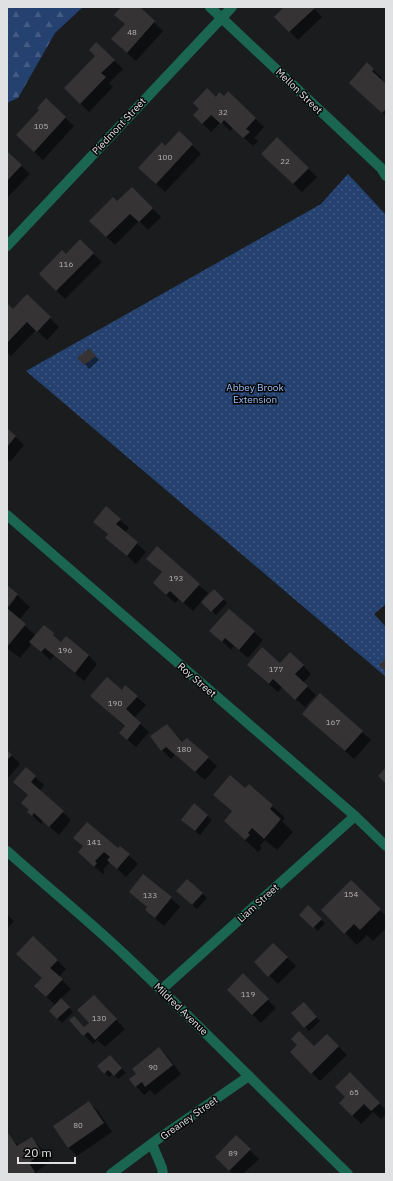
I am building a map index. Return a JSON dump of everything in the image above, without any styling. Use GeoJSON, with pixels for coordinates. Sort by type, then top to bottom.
{"type":"FeatureCollection","features":[{"type":"Feature","properties":{"kind":"street","name":"Mellon Street"},"geometry":{"type":"LineString","coordinates":[[210,7],[384,169]]}},
{"type":"Feature","properties":{"kind":"street","name":"Piedmont Street"},"geometry":{"type":"LineString","coordinates":[[7,246],[232,7]]}},
{"type":"Feature","properties":{"kind":"street","name":"Roy Street"},"geometry":{"type":"LineString","coordinates":[[7,515],[355,816],[386,846]]}},
{"type":"Feature","properties":{"kind":"street","name":"Liam Street"},"geometry":{"type":"LineString","coordinates":[[161,990],[355,816]]}},
{"type":"Feature","properties":{"kind":"street","name":"Mildred Avenue"},"geometry":{"type":"LineString","coordinates":[[7,851],[124,954],[348,1174]]}},
{"type":"Feature","properties":{"kind":"street","name":"Greaney Street"},"geometry":{"type":"LineString","coordinates":[[111,1174],[248,1076]]}},
{"type":"Feature","properties":{"kind":"street"},"geometry":{"type":"LineString","coordinates":[[152,1144],[163,1174]]}},
{"type":"Feature","properties":{"kind":"green space"},"geometry":{"type":"Polygon","coordinates":[[[7,7],[83,7],[55,33],[18,98],[7,103],[7,7]]]}},
{"type":"Feature","properties":{"kind":"green space","name":"Abbey Brook Extension"},"geometry":{"type":"Polygon","coordinates":[[[348,174],[386,215],[386,604],[374,614],[386,627],[386,677],[26,371],[321,204],[348,174]]]}},
{"type":"Feature","properties":{"kind":"building"},"geometry":{"type":"Polygon","coordinates":[[[121,7],[140,7],[155,21],[127,53],[111,39],[125,24],[114,15],[121,7]]]}},
{"type":"Feature","properties":{"kind":"building"},"geometry":{"type":"Polygon","coordinates":[[[284,7],[315,8],[289,32],[274,17],[284,7]]]}},
{"type":"Feature","properties":{"kind":"building"},"geometry":{"type":"Polygon","coordinates":[[[96,42],[115,60],[101,73],[106,77],[80,104],[64,88],[95,56],[89,50],[96,42]]]}},
{"type":"Feature","properties":{"kind":"building"},"geometry":{"type":"Polygon","coordinates":[[[367,62],[374,69],[372,71],[386,84],[386,109],[382,113],[349,83],[367,62]]]}},
{"type":"Feature","properties":{"kind":"building"},"geometry":{"type":"Polygon","coordinates":[[[207,88],[216,97],[219,92],[224,96],[228,91],[256,118],[246,129],[250,132],[243,138],[224,120],[221,124],[211,115],[202,124],[193,115],[199,109],[193,103],[207,88]]]}},
{"type":"Feature","properties":{"kind":"building"},"geometry":{"type":"Polygon","coordinates":[[[46,98],[66,117],[34,152],[16,135],[39,110],[37,108],[46,98]]]}},
{"type":"Feature","properties":{"kind":"building"},"geometry":{"type":"Polygon","coordinates":[[[179,131],[193,144],[156,184],[138,168],[162,142],[165,146],[179,131]]]}},
{"type":"Feature","properties":{"kind":"building"},"geometry":{"type":"Polygon","coordinates":[[[277,137],[309,168],[293,184],[261,154],[277,137]]]}},
{"type":"Feature","properties":{"kind":"building"},"geometry":{"type":"Polygon","coordinates":[[[7,151],[22,165],[7,181],[7,151]]]}},
{"type":"Feature","properties":{"kind":"building"},"geometry":{"type":"Polygon","coordinates":[[[132,187],[153,208],[139,222],[130,214],[106,237],[89,221],[113,197],[117,201],[132,187]]]}},
{"type":"Feature","properties":{"kind":"building"},"geometry":{"type":"Polygon","coordinates":[[[80,239],[94,253],[56,291],[39,274],[62,250],[66,254],[80,239]]]}},
{"type":"Feature","properties":{"kind":"building"},"geometry":{"type":"Polygon","coordinates":[[[27,294],[51,317],[37,332],[27,322],[7,343],[7,306],[8,304],[13,309],[27,294]]]}},
{"type":"Feature","properties":{"kind":"building"},"geometry":{"type":"Polygon","coordinates":[[[89,348],[96,356],[84,365],[77,358],[89,348]]]}},
{"type":"Feature","properties":{"kind":"building"},"geometry":{"type":"Polygon","coordinates":[[[7,428],[16,436],[7,447],[7,428]]]}},
{"type":"Feature","properties":{"kind":"building"},"geometry":{"type":"Polygon","coordinates":[[[106,506],[121,519],[116,524],[138,542],[127,556],[105,538],[108,534],[93,522],[106,506]]]}},
{"type":"Feature","properties":{"kind":"building"},"geometry":{"type":"Polygon","coordinates":[[[157,546],[200,584],[183,603],[170,591],[166,595],[153,583],[162,572],[146,559],[157,546]]]}},
{"type":"Feature","properties":{"kind":"building"},"geometry":{"type":"Polygon","coordinates":[[[7,585],[18,594],[7,608],[7,585]]]}},
{"type":"Feature","properties":{"kind":"building"},"geometry":{"type":"Polygon","coordinates":[[[214,589],[224,599],[211,612],[201,602],[214,589]]]}},
{"type":"Feature","properties":{"kind":"building"},"geometry":{"type":"Polygon","coordinates":[[[7,608],[26,624],[7,647],[7,608]]]}},
{"type":"Feature","properties":{"kind":"building"},"geometry":{"type":"Polygon","coordinates":[[[229,609],[255,631],[239,650],[225,638],[222,642],[209,631],[229,609]]]}},
{"type":"Feature","properties":{"kind":"building"},"geometry":{"type":"Polygon","coordinates":[[[44,625],[54,633],[53,635],[61,642],[66,636],[89,655],[75,673],[45,648],[41,652],[29,642],[44,625]]]}},
{"type":"Feature","properties":{"kind":"building"},"geometry":{"type":"Polygon","coordinates":[[[262,647],[280,663],[290,652],[304,665],[295,674],[308,686],[295,700],[273,679],[269,684],[247,665],[262,647]]]}},
{"type":"Feature","properties":{"kind":"building"},"geometry":{"type":"Polygon","coordinates":[[[386,658],[386,672],[379,665],[386,658]]]}},
{"type":"Feature","properties":{"kind":"building"},"geometry":{"type":"Polygon","coordinates":[[[107,677],[122,690],[125,685],[138,696],[126,709],[141,723],[127,740],[119,733],[125,726],[90,696],[107,677]]]}},
{"type":"Feature","properties":{"kind":"building"},"geometry":{"type":"Polygon","coordinates":[[[320,693],[363,731],[345,751],[302,714],[320,693]]]}},
{"type":"Feature","properties":{"kind":"building"},"geometry":{"type":"Polygon","coordinates":[[[167,724],[182,742],[187,738],[209,757],[195,772],[166,747],[161,751],[150,736],[167,724]]]}},
{"type":"Feature","properties":{"kind":"building"},"geometry":{"type":"Polygon","coordinates":[[[7,750],[12,755],[7,760],[7,750]]]}},
{"type":"Feature","properties":{"kind":"building"},"geometry":{"type":"Polygon","coordinates":[[[26,767],[36,776],[31,782],[64,811],[49,827],[34,813],[32,816],[27,812],[29,810],[21,803],[28,795],[13,782],[26,767]]]}},
{"type":"Feature","properties":{"kind":"building"},"geometry":{"type":"Polygon","coordinates":[[[386,767],[386,784],[378,776],[386,767]]]}},
{"type":"Feature","properties":{"kind":"building"},"geometry":{"type":"Polygon","coordinates":[[[230,775],[245,788],[249,784],[273,805],[270,809],[281,819],[264,839],[252,828],[248,833],[250,835],[245,840],[224,821],[232,811],[213,795],[230,775]]]}},
{"type":"Feature","properties":{"kind":"building"},"geometry":{"type":"Polygon","coordinates":[[[194,803],[208,815],[195,831],[181,820],[194,803]]]}},
{"type":"Feature","properties":{"kind":"building"},"geometry":{"type":"Polygon","coordinates":[[[87,822],[118,848],[120,846],[130,854],[117,869],[107,860],[110,857],[104,852],[95,861],[97,863],[94,867],[78,852],[83,846],[73,838],[87,822]]]}},
{"type":"Feature","properties":{"kind":"building"},"geometry":{"type":"Polygon","coordinates":[[[143,874],[172,897],[155,918],[145,910],[147,907],[129,892],[143,874]]]}},
{"type":"Feature","properties":{"kind":"building"},"geometry":{"type":"Polygon","coordinates":[[[187,879],[203,893],[192,905],[176,891],[187,879]]]}},
{"type":"Feature","properties":{"kind":"building"},"geometry":{"type":"Polygon","coordinates":[[[351,880],[381,909],[360,930],[354,924],[344,934],[321,910],[351,880]]]}},
{"type":"Feature","properties":{"kind":"building"},"geometry":{"type":"Polygon","coordinates":[[[308,905],[322,919],[313,928],[299,915],[308,905]]]}},
{"type":"Feature","properties":{"kind":"building"},"geometry":{"type":"Polygon","coordinates":[[[33,936],[58,960],[50,968],[63,979],[46,997],[34,986],[42,978],[16,954],[33,936]]]}},
{"type":"Feature","properties":{"kind":"building"},"geometry":{"type":"Polygon","coordinates":[[[273,943],[288,957],[268,977],[254,962],[273,943]]]}},
{"type":"Feature","properties":{"kind":"building"},"geometry":{"type":"Polygon","coordinates":[[[243,973],[269,999],[252,1015],[227,990],[243,973]]]}},
{"type":"Feature","properties":{"kind":"building"},"geometry":{"type":"Polygon","coordinates":[[[94,995],[117,1019],[95,1040],[88,1032],[83,1036],[69,1020],[74,1016],[84,1027],[89,1023],[77,1010],[94,995]]]}},
{"type":"Feature","properties":{"kind":"building"},"geometry":{"type":"Polygon","coordinates":[[[61,998],[70,1007],[57,1019],[49,1011],[61,998]]]}},
{"type":"Feature","properties":{"kind":"building"},"geometry":{"type":"Polygon","coordinates":[[[304,1002],[317,1017],[304,1028],[291,1013],[304,1002]]]}},
{"type":"Feature","properties":{"kind":"building"},"geometry":{"type":"Polygon","coordinates":[[[299,1031],[314,1046],[327,1034],[339,1046],[311,1074],[290,1052],[297,1045],[291,1039],[299,1031]]]}},
{"type":"Feature","properties":{"kind":"building"},"geometry":{"type":"Polygon","coordinates":[[[159,1047],[173,1065],[145,1087],[142,1082],[135,1087],[129,1079],[136,1074],[132,1069],[159,1047]]]}},
{"type":"Feature","properties":{"kind":"building"},"geometry":{"type":"Polygon","coordinates":[[[110,1055],[122,1068],[114,1076],[108,1070],[104,1074],[97,1066],[110,1055]]]}},
{"type":"Feature","properties":{"kind":"building"},"geometry":{"type":"Polygon","coordinates":[[[350,1072],[380,1103],[371,1111],[364,1104],[352,1116],[339,1103],[345,1097],[335,1087],[350,1072]]]}},
{"type":"Feature","properties":{"kind":"building"},"geometry":{"type":"Polygon","coordinates":[[[89,1101],[104,1123],[68,1148],[53,1126],[89,1101]]]}},
{"type":"Feature","properties":{"kind":"building"},"geometry":{"type":"Polygon","coordinates":[[[8,1133],[17,1146],[32,1137],[42,1153],[29,1163],[35,1172],[32,1174],[7,1174],[8,1133]]]}},
{"type":"Feature","properties":{"kind":"building"},"geometry":{"type":"Polygon","coordinates":[[[236,1135],[251,1149],[229,1171],[215,1157],[236,1135]]]}}]}
